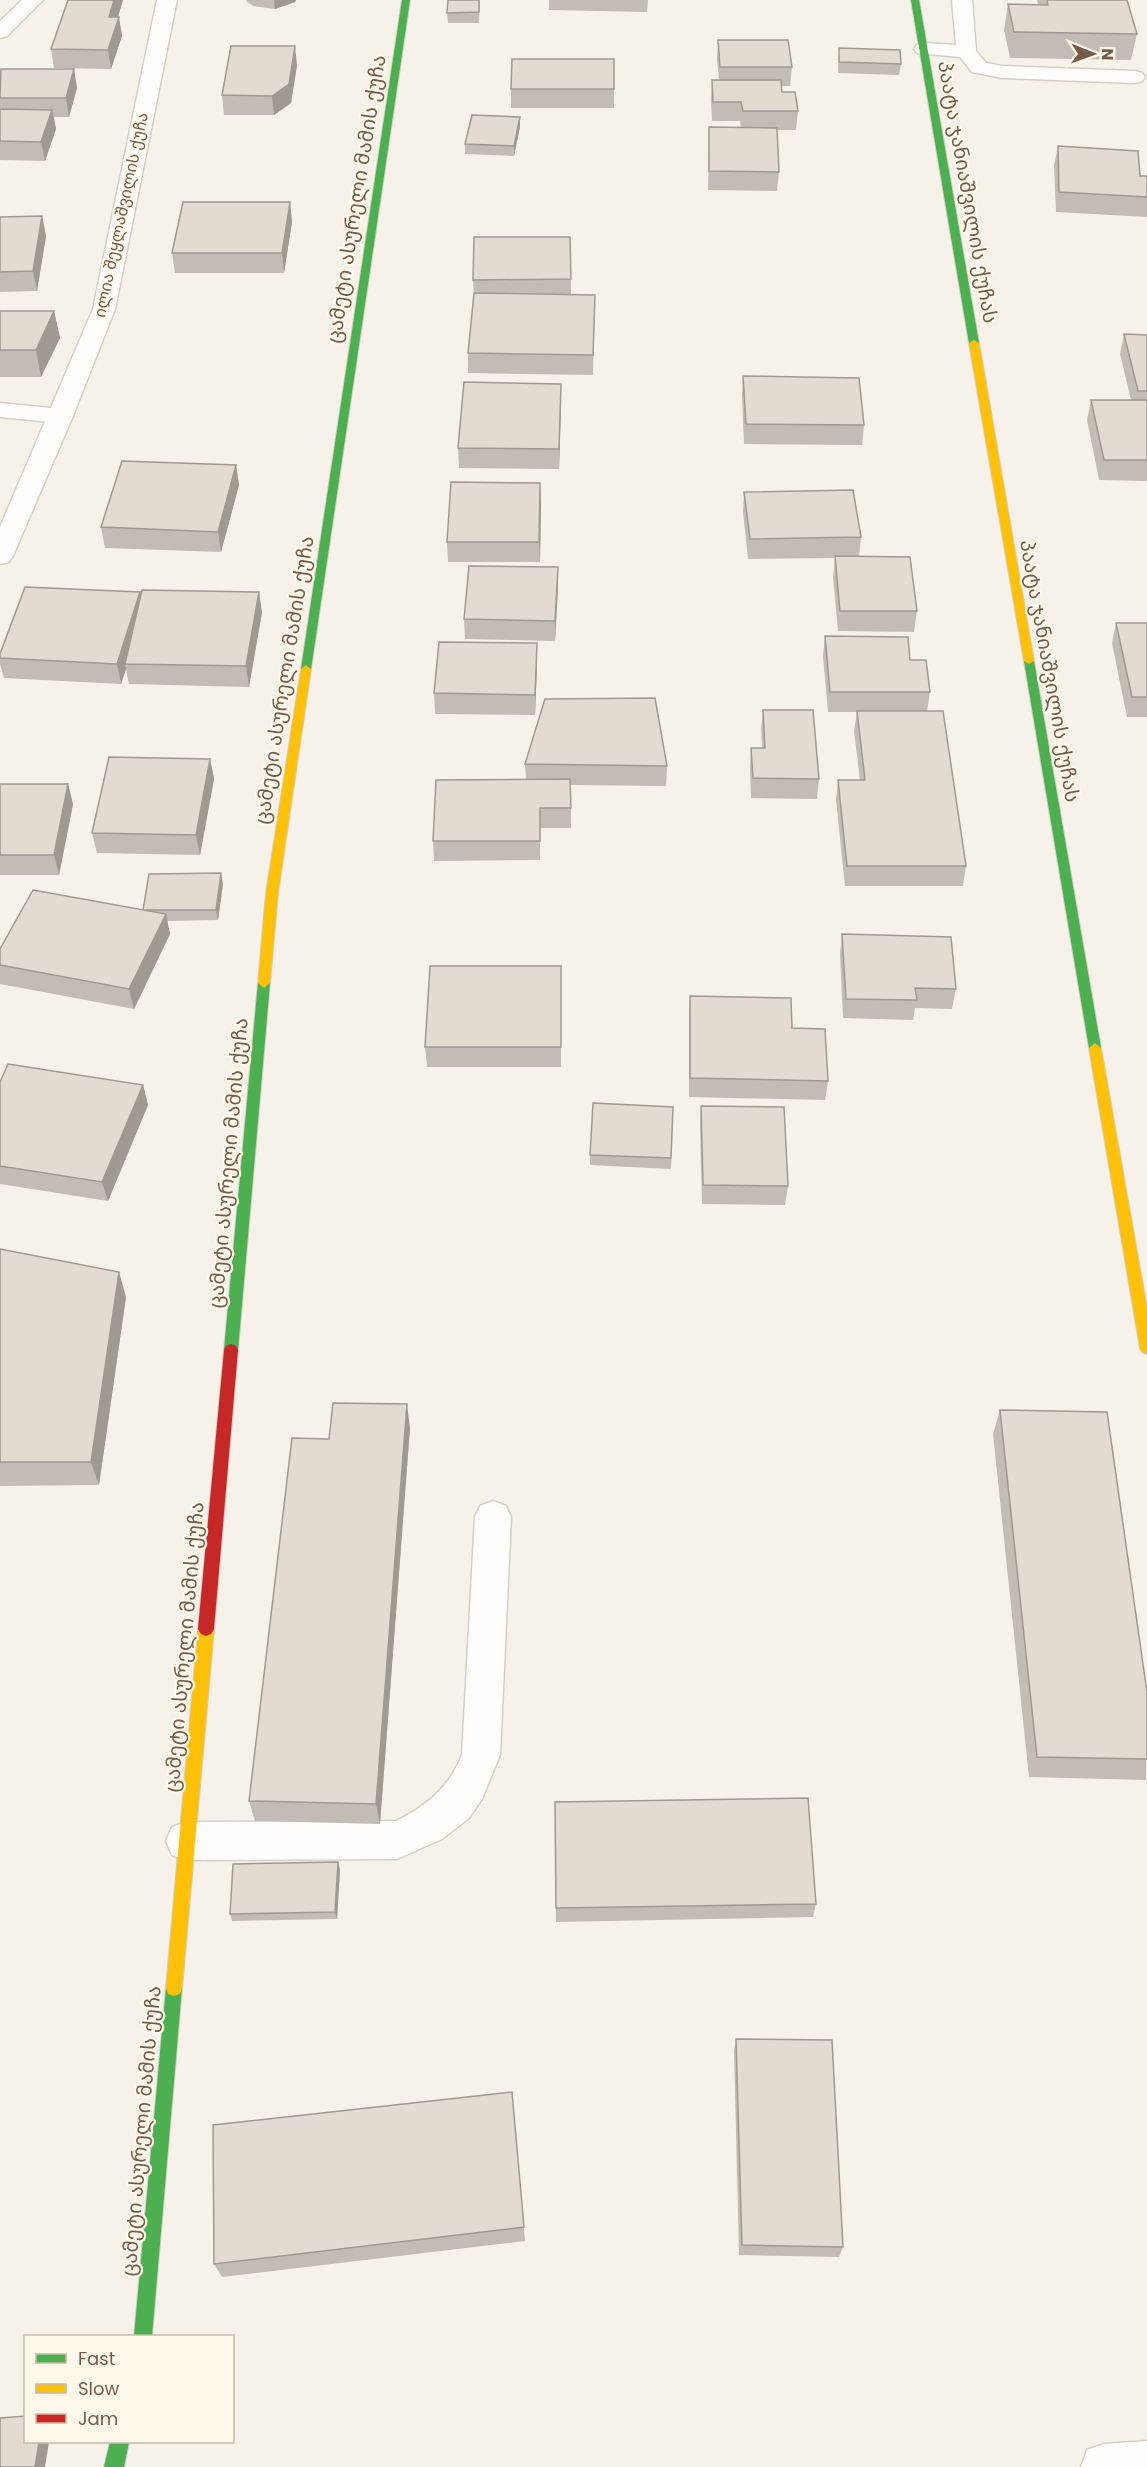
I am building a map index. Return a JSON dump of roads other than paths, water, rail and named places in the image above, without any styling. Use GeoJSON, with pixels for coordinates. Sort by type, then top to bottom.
{"type":"FeatureCollection","features":[{"type":"Feature","properties":{"kind":"street"},"geometry":{"type":"LineString","coordinates":[[0,32],[33,0]]}},
{"type":"Feature","properties":{"kind":"street","name":"ილია შეყლაშვილის ქუჩა"},"geometry":{"type":"LineString","coordinates":[[0,556],[61,416],[104,309],[167,0]]}},
{"type":"Feature","properties":{"kind":"street","name":"ცამეტი ასურელი მამის ქუჩა"},"geometry":{"type":"LineString","coordinates":[[143,2335],[272,893],[406,0]]}},
{"type":"Feature","properties":{"kind":"street","name":"პაატა ჯანიაშვილის ქუჩას"},"geometry":{"type":"LineString","coordinates":[[915,0],[1147,1348]]}},
{"type":"Feature","properties":{"kind":"street"},"geometry":{"type":"LineString","coordinates":[[962,0],[966,52],[979,68],[1002,72],[1135,77]]}},
{"type":"Feature","properties":{"kind":"street"},"geometry":{"type":"LineString","coordinates":[[924,49],[966,52]]}},
{"type":"Feature","properties":{"kind":"street"},"geometry":{"type":"LineString","coordinates":[[0,410],[61,416]]}},
{"type":"Feature","properties":{"kind":"street"},"geometry":{"type":"LineString","coordinates":[[186,1841],[397,1840],[424,1829],[447,1811],[468,1788],[481,1755],[493,1517]]}},
{"type":"Feature","properties":{"kind":"street"},"geometry":{"type":"LineString","coordinates":[[114,2467],[120,2443]]}},
{"type":"Feature","properties":{"kind":"street"},"geometry":{"type":"LineString","coordinates":[[1104,2467],[1147,2464]]}}]}
